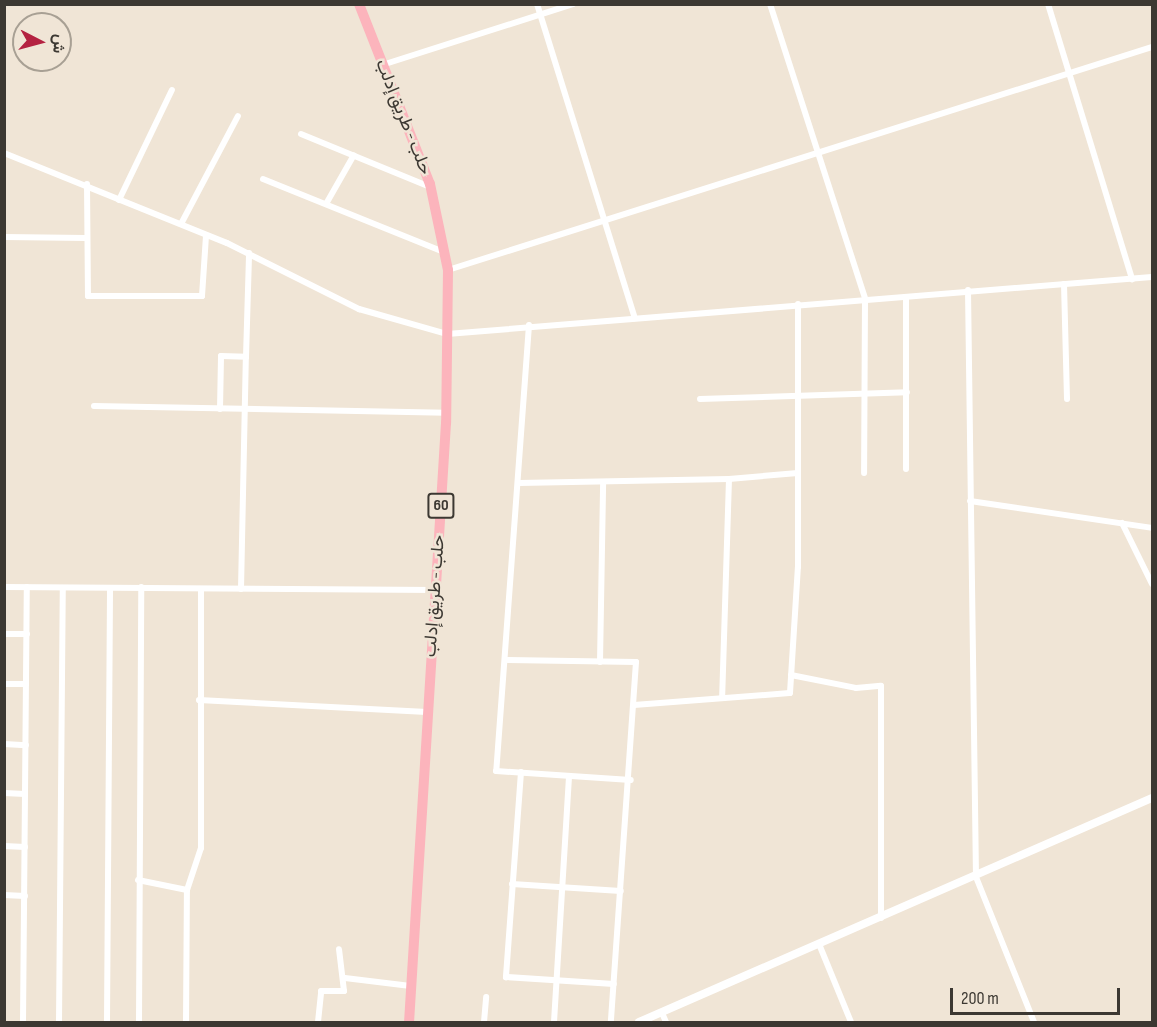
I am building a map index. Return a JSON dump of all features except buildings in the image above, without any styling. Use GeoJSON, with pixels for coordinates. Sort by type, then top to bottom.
{"type":"FeatureCollection","features":[{"type":"Feature","properties":{"kind":"highway","name":"حلب - طريق إدلب"},"geometry":{"type":"LineString","coordinates":[[359,4],[430,187],[448,270],[446,413],[410,1023]]}},
{"type":"Feature","properties":{"kind":"street"},"geometry":{"type":"LineString","coordinates":[[537,4],[635,318]]}},
{"type":"Feature","properties":{"kind":"street"},"geometry":{"type":"LineString","coordinates":[[382,65],[573,4]]}},
{"type":"Feature","properties":{"kind":"street"},"geometry":{"type":"LineString","coordinates":[[770,4],[865,299],[864,473]]}},
{"type":"Feature","properties":{"kind":"street"},"geometry":{"type":"LineString","coordinates":[[1048,4],[1132,279]]}},
{"type":"Feature","properties":{"kind":"street"},"geometry":{"type":"LineString","coordinates":[[448,270],[817,150],[1152,47]]}},
{"type":"Feature","properties":{"kind":"street"},"geometry":{"type":"LineString","coordinates":[[119,200],[172,90]]}},
{"type":"Feature","properties":{"kind":"street"},"geometry":{"type":"LineString","coordinates":[[180,224],[238,116]]}},
{"type":"Feature","properties":{"kind":"street"},"geometry":{"type":"LineString","coordinates":[[301,134],[430,187]]}},
{"type":"Feature","properties":{"kind":"street"},"geometry":{"type":"LineString","coordinates":[[4,153],[87,184],[119,200],[249,253],[359,309],[447,334],[529,325],[1152,277]]}},
{"type":"Feature","properties":{"kind":"street"},"geometry":{"type":"LineString","coordinates":[[326,204],[354,155]]}},
{"type":"Feature","properties":{"kind":"street"},"geometry":{"type":"LineString","coordinates":[[263,178],[444,252]]}},
{"type":"Feature","properties":{"kind":"street"},"geometry":{"type":"LineString","coordinates":[[87,184],[88,296],[202,296],[206,235]]}},
{"type":"Feature","properties":{"kind":"street"},"geometry":{"type":"LineString","coordinates":[[4,237],[86,238]]}},
{"type":"Feature","properties":{"kind":"street"},"geometry":{"type":"LineString","coordinates":[[241,589],[249,253]]}},
{"type":"Feature","properties":{"kind":"street"},"geometry":{"type":"LineString","coordinates":[[1064,284],[1067,399]]}},
{"type":"Feature","properties":{"kind":"street"},"geometry":{"type":"LineString","coordinates":[[968,290],[976,877],[1034,1023]]}},
{"type":"Feature","properties":{"kind":"street"},"geometry":{"type":"LineString","coordinates":[[906,297],[906,469]]}},
{"type":"Feature","properties":{"kind":"street"},"geometry":{"type":"LineString","coordinates":[[634,705],[790,693],[798,473],[798,304]]}},
{"type":"Feature","properties":{"kind":"street"},"geometry":{"type":"LineString","coordinates":[[529,325],[508,660],[496,771],[631,780]]}},
{"type":"Feature","properties":{"kind":"street"},"geometry":{"type":"LineString","coordinates":[[220,409],[220,356],[246,357]]}},
{"type":"Feature","properties":{"kind":"street"},"geometry":{"type":"LineString","coordinates":[[700,399],[907,392]]}},
{"type":"Feature","properties":{"kind":"street"},"geometry":{"type":"LineString","coordinates":[[94,406],[446,413]]}},
{"type":"Feature","properties":{"kind":"street"},"geometry":{"type":"LineString","coordinates":[[519,483],[603,484],[729,479],[798,473]]}},
{"type":"Feature","properties":{"kind":"street"},"geometry":{"type":"LineString","coordinates":[[722,698],[729,479]]}},
{"type":"Feature","properties":{"kind":"street"},"geometry":{"type":"LineString","coordinates":[[600,662],[603,484]]}},
{"type":"Feature","properties":{"kind":"street"},"geometry":{"type":"LineString","coordinates":[[970,501],[1152,528]]}},
{"type":"Feature","properties":{"kind":"street"},"geometry":{"type":"LineString","coordinates":[[1122,523],[1152,584]]}},
{"type":"Feature","properties":{"kind":"street"},"geometry":{"type":"LineString","coordinates":[[4,587],[435,590]]}},
{"type":"Feature","properties":{"kind":"street"},"geometry":{"type":"LineString","coordinates":[[23,1023],[27,587]]}},
{"type":"Feature","properties":{"kind":"street"},"geometry":{"type":"LineString","coordinates":[[140,1023],[138,880],[141,587]]}},
{"type":"Feature","properties":{"kind":"street"},"geometry":{"type":"LineString","coordinates":[[59,1023],[63,588]]}},
{"type":"Feature","properties":{"kind":"street"},"geometry":{"type":"LineString","coordinates":[[107,1023],[110,588]]}},
{"type":"Feature","properties":{"kind":"street"},"geometry":{"type":"LineString","coordinates":[[186,1023],[187,890],[201,848],[199,700],[201,589]]}},
{"type":"Feature","properties":{"kind":"street"},"geometry":{"type":"LineString","coordinates":[[4,634],[27,634]]}},
{"type":"Feature","properties":{"kind":"street"},"geometry":{"type":"LineString","coordinates":[[508,660],[636,662],[631,780],[611,1023]]}},
{"type":"Feature","properties":{"kind":"street"},"geometry":{"type":"LineString","coordinates":[[791,675],[856,688],[881,686],[881,918]]}},
{"type":"Feature","properties":{"kind":"street"},"geometry":{"type":"LineString","coordinates":[[4,684],[26,684]]}},
{"type":"Feature","properties":{"kind":"street"},"geometry":{"type":"LineString","coordinates":[[199,700],[427,712]]}},
{"type":"Feature","properties":{"kind":"street"},"geometry":{"type":"LineString","coordinates":[[4,744],[26,745]]}},
{"type":"Feature","properties":{"kind":"street"},"geometry":{"type":"LineString","coordinates":[[521,772],[506,977],[614,984]]}},
{"type":"Feature","properties":{"kind":"street"},"geometry":{"type":"LineString","coordinates":[[554,1023],[560,887],[569,776]]}},
{"type":"Feature","properties":{"kind":"street"},"geometry":{"type":"LineString","coordinates":[[4,793],[25,794]]}},
{"type":"Feature","properties":{"kind":"street"},"geometry":{"type":"LineString","coordinates":[[639,1023],[1152,798]]}},
{"type":"Feature","properties":{"kind":"street"},"geometry":{"type":"LineString","coordinates":[[4,846],[25,846]]}},
{"type":"Feature","properties":{"kind":"street"},"geometry":{"type":"LineString","coordinates":[[138,880],[187,890]]}},
{"type":"Feature","properties":{"kind":"street"},"geometry":{"type":"LineString","coordinates":[[512,884],[621,891]]}},
{"type":"Feature","properties":{"kind":"street"},"geometry":{"type":"LineString","coordinates":[[4,896],[24,896]]}},
{"type":"Feature","properties":{"kind":"street"},"geometry":{"type":"LineString","coordinates":[[819,944],[851,1023]]}},
{"type":"Feature","properties":{"kind":"street"},"geometry":{"type":"LineString","coordinates":[[318,1023],[321,991],[344,991],[345,978],[339,949]]}},
{"type":"Feature","properties":{"kind":"street"},"geometry":{"type":"LineString","coordinates":[[345,978],[411,986]]}},
{"type":"Feature","properties":{"kind":"street"},"geometry":{"type":"LineString","coordinates":[[484,1023],[486,997]]}},
{"type":"Feature","properties":{"kind":"street"},"geometry":{"type":"LineString","coordinates":[[662,1013],[666,1023]]}}]}
